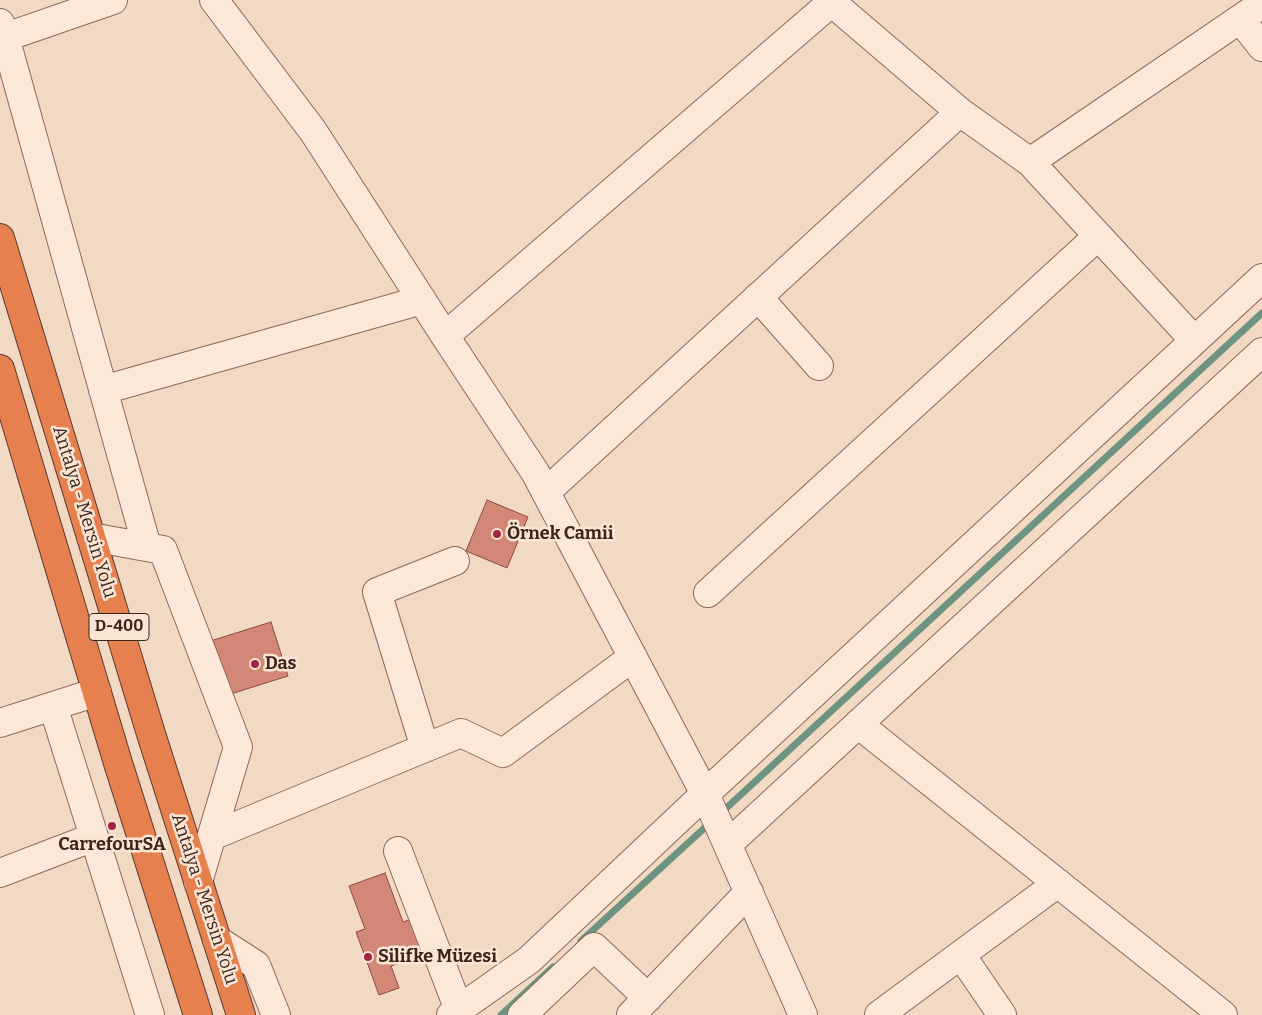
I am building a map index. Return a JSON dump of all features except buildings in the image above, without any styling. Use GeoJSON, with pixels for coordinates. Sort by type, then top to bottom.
{"type":"FeatureCollection","features":[{"type":"Feature","properties":{"kind":"highway","name":"Antalya - Mersin Yolu"},"geometry":{"type":"LineString","coordinates":[[0,238],[198,882],[241,1015]]}},
{"type":"Feature","properties":{"kind":"highway","name":"D-400"},"geometry":{"type":"LineString","coordinates":[[0,369],[118,764],[198,1015]]}},
{"type":"Feature","properties":{"kind":"street"},"geometry":{"type":"LineString","coordinates":[[113,0],[2,33],[147,547]]}},
{"type":"Feature","properties":{"kind":"street"},"geometry":{"type":"LineString","coordinates":[[214,0],[313,131],[535,472],[705,794],[803,1015]]}},
{"type":"Feature","properties":{"kind":"street"},"geometry":{"type":"LineString","coordinates":[[445,336],[831,1],[960,112],[1030,162],[1194,340]]}},
{"type":"Feature","properties":{"kind":"street"},"geometry":{"type":"LineString","coordinates":[[1030,162],[1251,11],[1262,47]]}},
{"type":"Feature","properties":{"kind":"street"},"geometry":{"type":"LineString","coordinates":[[546,492],[960,112]]}},
{"type":"Feature","properties":{"kind":"street"},"geometry":{"type":"LineString","coordinates":[[708,593],[1098,236]]}},
{"type":"Feature","properties":{"kind":"street"},"geometry":{"type":"LineString","coordinates":[[398,851],[455,1012],[529,960],[705,794],[1262,278]]}},
{"type":"Feature","properties":{"kind":"street"},"geometry":{"type":"LineString","coordinates":[[758,297],[819,366]]}},
{"type":"Feature","properties":{"kind":"street"},"geometry":{"type":"LineString","coordinates":[[103,390],[422,300]]}},
{"type":"Feature","properties":{"kind":"street"},"geometry":{"type":"LineString","coordinates":[[728,844],[1262,352]]}},
{"type":"Feature","properties":{"kind":"street"},"geometry":{"type":"LineString","coordinates":[[91,537],[163,550],[238,747],[198,882]]}},
{"type":"Feature","properties":{"kind":"street"},"geometry":{"type":"LineString","coordinates":[[425,748],[377,592],[456,561]]}},
{"type":"Feature","properties":{"kind":"street"},"geometry":{"type":"LineString","coordinates":[[212,836],[460,733],[502,753],[633,657]]}},
{"type":"Feature","properties":{"kind":"street"},"geometry":{"type":"LineString","coordinates":[[0,723],[97,692]]}},
{"type":"Feature","properties":{"kind":"street"},"geometry":{"type":"LineString","coordinates":[[53,706],[150,1015]]}},
{"type":"Feature","properties":{"kind":"street"},"geometry":{"type":"LineString","coordinates":[[858,724],[1223,1015]]}},
{"type":"Feature","properties":{"kind":"street"},"geometry":{"type":"LineString","coordinates":[[0,872],[94,837]]}},
{"type":"Feature","properties":{"kind":"street"},"geometry":{"type":"LineString","coordinates":[[879,1015],[1058,884]]}},
{"type":"Feature","properties":{"kind":"street"},"geometry":{"type":"LineString","coordinates":[[522,1015],[594,947],[639,1006],[749,892]]}},
{"type":"Feature","properties":{"kind":"street"},"geometry":{"type":"LineString","coordinates":[[217,940],[256,965],[276,1015]]}},
{"type":"Feature","properties":{"kind":"street"},"geometry":{"type":"LineString","coordinates":[[961,955],[1002,1015]]}},
{"type":"Feature","properties":{"kind":"waterway"},"geometry":{"type":"LineString","coordinates":[[721,813],[1262,313]]}},
{"type":"Feature","properties":{"kind":"waterway"},"geometry":{"type":"LineString","coordinates":[[581,941],[711,822]]}},
{"type":"Feature","properties":{"kind":"waterway"},"geometry":{"type":"LineString","coordinates":[[501,1015],[553,967]]}},
{"type":"Feature","properties":{"kind":"place","name":"Örnek Camii"},"geometry":{"type":"Point","coordinates":[497,534]}},
{"type":"Feature","properties":{"kind":"place","name":"Das"},"geometry":{"type":"Point","coordinates":[255,664]}},
{"type":"Feature","properties":{"kind":"place","name":"CarrefourSA"},"geometry":{"type":"Point","coordinates":[112,826]}},
{"type":"Feature","properties":{"kind":"place","name":"Silifke Müzesi"},"geometry":{"type":"Point","coordinates":[368,957]}}]}
